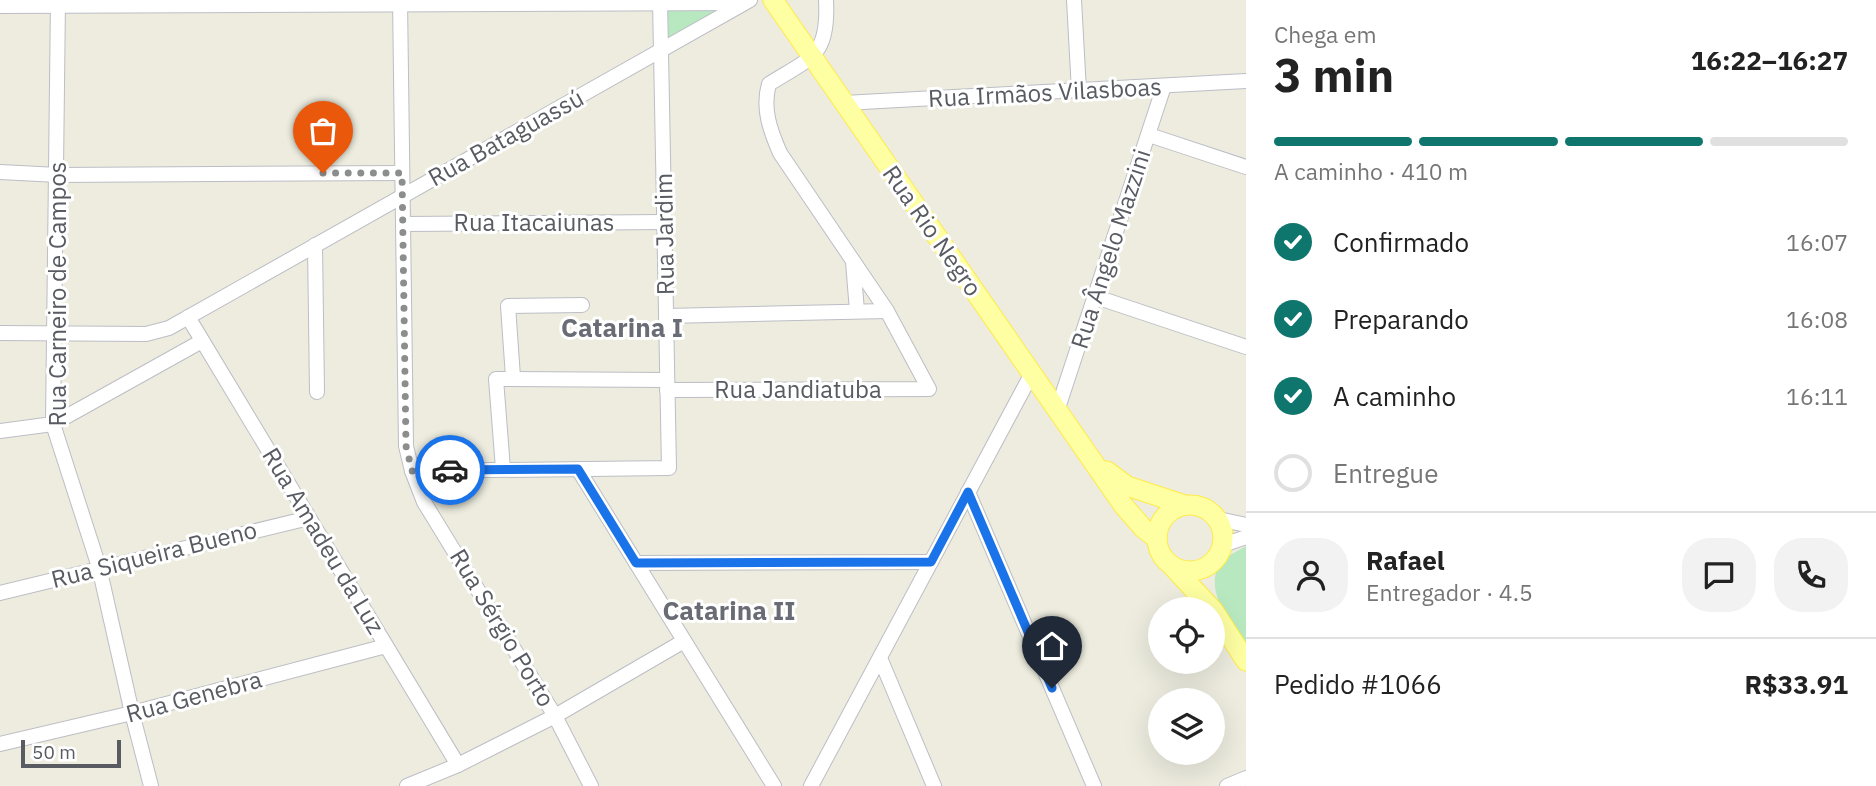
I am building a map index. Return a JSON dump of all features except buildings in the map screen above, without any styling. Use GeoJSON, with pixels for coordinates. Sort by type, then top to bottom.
{"type":"FeatureCollection","features":[{"type":"Feature","properties":{"kind":"main road","name":"Rua Rio Negro"},"geometry":{"type":"LineString","coordinates":[[773,0],[1123,505],[1143,528],[1157,539]]}},
{"type":"Feature","properties":{"kind":"main road","name":"Rua Rio Negro"},"geometry":{"type":"LineString","coordinates":[[1094,461],[1127,486],[1185,505]]}},
{"type":"Feature","properties":{"kind":"main road"},"geometry":{"type":"LineString","coordinates":[[1201,597],[1162,555],[1157,539],[1160,523],[1170,511],[1185,505],[1204,507],[1218,519],[1223,533],[1218,555],[1209,575],[1212,597]]}},
{"type":"Feature","properties":{"kind":"main road"},"geometry":{"type":"LineString","coordinates":[[1174,567],[1195,571],[1218,555]]}},
{"type":"Feature","properties":{"kind":"main road"},"geometry":{"type":"LineString","coordinates":[[1225,628],[1246,661]]}},
{"type":"Feature","properties":{"kind":"street"},"geometry":{"type":"LineString","coordinates":[[826,0],[826,37],[812,57],[769,84],[764,99],[779,153],[887,311]]}},
{"type":"Feature","properties":{"kind":"street"},"geometry":{"type":"LineString","coordinates":[[1074,0],[1079,91]]}},
{"type":"Feature","properties":{"kind":"street","name":"Rua Sérgio Porto"},"geometry":{"type":"LineString","coordinates":[[400,2],[406,446],[412,471],[424,502],[555,716],[591,786]]}},
{"type":"Feature","properties":{"kind":"street","name":"Rua Jardim"},"geometry":{"type":"LineString","coordinates":[[578,469],[669,468],[660,2]]}},
{"type":"Feature","properties":{"kind":"street"},"geometry":{"type":"LineString","coordinates":[[0,6],[58,3],[747,2]]}},
{"type":"Feature","properties":{"kind":"street","name":"Rua Bataguassú"},"geometry":{"type":"LineString","coordinates":[[0,333],[146,334],[169,328],[747,2]]}},
{"type":"Feature","properties":{"kind":"street","name":"Rua Carneiro de Campos"},"geometry":{"type":"LineString","coordinates":[[58,3],[53,424],[99,567],[132,713],[152,786]]}},
{"type":"Feature","properties":{"kind":"street","name":"Rua Irmãos Vilasboas"},"geometry":{"type":"LineString","coordinates":[[844,103],[1246,80]]}},
{"type":"Feature","properties":{"kind":"street","name":"Rua Ângelo Mazzini"},"geometry":{"type":"LineString","coordinates":[[1057,411],[1164,86]]}},
{"type":"Feature","properties":{"kind":"street"},"geometry":{"type":"LineString","coordinates":[[1149,135],[1246,167]]}},
{"type":"Feature","properties":{"kind":"street"},"geometry":{"type":"LineString","coordinates":[[0,172],[58,175],[402,173]]}},
{"type":"Feature","properties":{"kind":"street","name":"Rua Itacaiunas"},"geometry":{"type":"LineString","coordinates":[[403,224],[664,222]]}},
{"type":"Feature","properties":{"kind":"street"},"geometry":{"type":"LineString","coordinates":[[315,245],[317,392]]}},
{"type":"Feature","properties":{"kind":"street"},"geometry":{"type":"LineString","coordinates":[[853,260],[857,311]]}},
{"type":"Feature","properties":{"kind":"street"},"geometry":{"type":"LineString","coordinates":[[1096,297],[1246,347]]}},
{"type":"Feature","properties":{"kind":"street"},"geometry":{"type":"LineString","coordinates":[[513,377],[508,306],[582,305]]}},
{"type":"Feature","properties":{"kind":"street"},"geometry":{"type":"LineString","coordinates":[[666,316],[887,311]]}},
{"type":"Feature","properties":{"kind":"street","name":"Rua Jandiatuba"},"geometry":{"type":"LineString","coordinates":[[503,469],[496,379],[513,377],[667,385],[929,389],[887,311]]}},
{"type":"Feature","properties":{"kind":"street","name":"Rua Amadeu da Luz"},"geometry":{"type":"LineString","coordinates":[[188,317],[458,765]]}},
{"type":"Feature","properties":{"kind":"street"},"geometry":{"type":"LineString","coordinates":[[0,431],[53,424],[202,341]]}},
{"type":"Feature","properties":{"kind":"street"},"geometry":{"type":"LineString","coordinates":[[811,786],[1031,375]]}},
{"type":"Feature","properties":{"kind":"street"},"geometry":{"type":"LineString","coordinates":[[412,471],[578,469],[774,786]]}},
{"type":"Feature","properties":{"kind":"street"},"geometry":{"type":"LineString","coordinates":[[968,492],[1094,786]]}},
{"type":"Feature","properties":{"kind":"street","name":"Rua Siqueira Bueno"},"geometry":{"type":"LineString","coordinates":[[0,593],[309,518]]}},
{"type":"Feature","properties":{"kind":"street"},"geometry":{"type":"LineString","coordinates":[[1218,519],[1246,525]]}},
{"type":"Feature","properties":{"kind":"street"},"geometry":{"type":"LineString","coordinates":[[1218,555],[1226,544],[1246,537]]}},
{"type":"Feature","properties":{"kind":"street"},"geometry":{"type":"LineString","coordinates":[[636,563],[931,562]]}},
{"type":"Feature","properties":{"kind":"street"},"geometry":{"type":"LineString","coordinates":[[407,786],[458,765],[555,716],[684,641]]}},
{"type":"Feature","properties":{"kind":"street","name":"Rua Genebra"},"geometry":{"type":"LineString","coordinates":[[0,744],[132,713],[386,646]]}},
{"type":"Feature","properties":{"kind":"street"},"geometry":{"type":"LineString","coordinates":[[880,658],[934,786]]}},
{"type":"Feature","properties":{"kind":"street"},"geometry":{"type":"LineString","coordinates":[[1227,786],[1246,778]]}},
{"type":"Feature","properties":{"kind":"green space"},"geometry":{"type":"Polygon","coordinates":[[[667,7],[732,7],[667,43],[667,7]]]}},
{"type":"Feature","properties":{"kind":"green space"},"geometry":{"type":"Polygon","coordinates":[[[1246,546],[1246,648],[1225,614],[1225,597],[1218,597],[1216,591],[1218,568],[1226,558],[1246,546]]]}},
{"type":"Feature","properties":{"kind":"way so far"},"geometry":{"type":"LineString","coordinates":[[323,173],[402,173],[406,446],[412,471],[450,470]]}},
{"type":"Feature","properties":{"kind":"district","name":"Catarina I"},"geometry":{"type":"Point","coordinates":[622,328]}},
{"type":"Feature","properties":{"kind":"district","name":"Catarina II"},"geometry":{"type":"Point","coordinates":[729,611]}},
{"type":"Feature","properties":{"kind":"route"},"geometry":{"type":"LineString","coordinates":[[450,470],[578,469],[636,563],[931,562],[968,492],[1052,688]]}}]}
